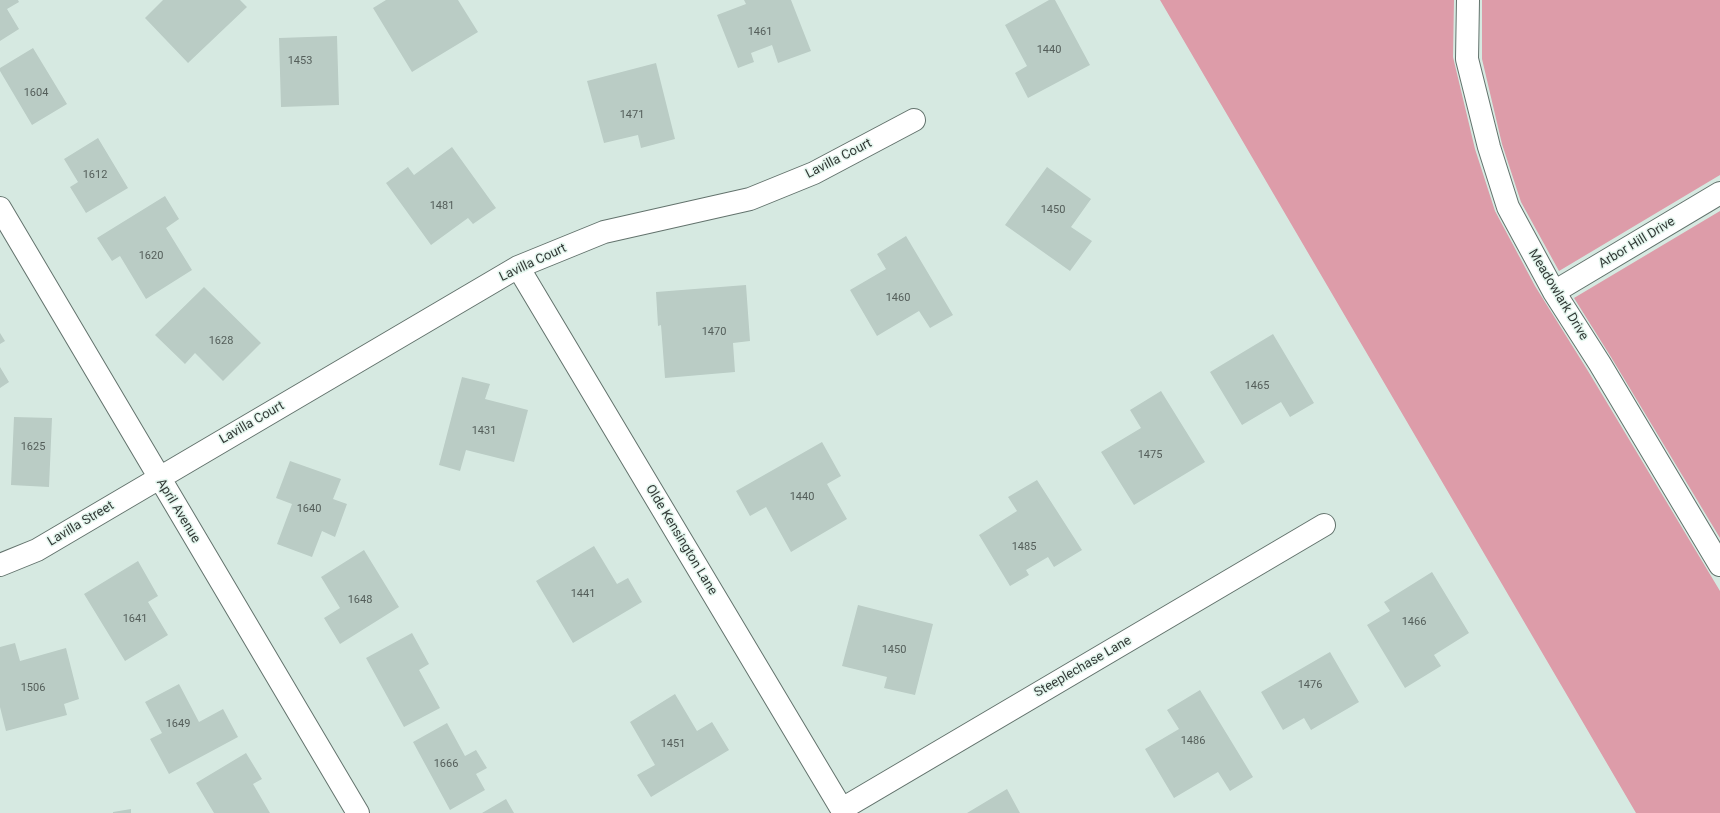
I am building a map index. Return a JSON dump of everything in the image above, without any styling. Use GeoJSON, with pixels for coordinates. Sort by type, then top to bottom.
{"type":"FeatureCollection","features":[{"type":"Feature","properties":{"kind":"street","name":"Meadowlark Drive"},"geometry":{"type":"LineString","coordinates":[[1468,0],[1467,59],[1489,147],[1508,207],[1554,292],[1600,364],[1720,565]]}},
{"type":"Feature","properties":{"kind":"street","name":"Lavilla Court"},"geometry":{"type":"LineString","coordinates":[[158,478],[518,267],[604,232],[750,199],[814,173],[914,120]]}},
{"type":"Feature","properties":{"kind":"street","name":"Arbor Hill Drive"},"geometry":{"type":"LineString","coordinates":[[1554,292],[1720,193]]}},
{"type":"Feature","properties":{"kind":"street","name":"April Avenue"},"geometry":{"type":"LineString","coordinates":[[0,208],[158,478],[358,813]]}},
{"type":"Feature","properties":{"kind":"street","name":"Olde Kensington Lane"},"geometry":{"type":"LineString","coordinates":[[518,267],[843,811]]}},
{"type":"Feature","properties":{"kind":"street","name":"Lavilla Street"},"geometry":{"type":"LineString","coordinates":[[0,565],[37,550],[158,478]]}},
{"type":"Feature","properties":{"kind":"street","name":"Steeplechase Lane"},"geometry":{"type":"LineString","coordinates":[[843,811],[1324,525]]}},
{"type":"Feature","properties":{"kind":"shaded area"},"geometry":{"type":"Polygon","coordinates":[[[1160,0],[1454,0],[1453,57],[1475,149],[1495,211],[1535,286],[1588,371],[1720,591],[1720,813],[1636,813],[1160,0]]]}},
{"type":"Feature","properties":{"kind":"shaded area"},"geometry":{"type":"Polygon","coordinates":[[[1482,0],[1720,0],[1720,175],[1559,271],[1521,202],[1502,144],[1482,59],[1482,0]]]}},
{"type":"Feature","properties":{"kind":"shaded area"},"geometry":{"type":"Polygon","coordinates":[[[1720,211],[1720,538],[1574,298],[1720,211]]]}},
{"type":"Feature","properties":{"kind":"building"},"geometry":{"type":"Polygon","coordinates":[[[0,0],[18,0],[19,2],[7,9],[19,29],[0,41],[0,0]]]}},
{"type":"Feature","properties":{"kind":"building"},"geometry":{"type":"Polygon","coordinates":[[[163,0],[240,0],[247,7],[188,63],[145,18],[163,0]]]}},
{"type":"Feature","properties":{"kind":"building"},"geometry":{"type":"Polygon","coordinates":[[[386,0],[458,0],[478,32],[412,72],[373,8],[386,0]]]}},
{"type":"Feature","properties":{"kind":"building"},"geometry":{"type":"Polygon","coordinates":[[[744,0],[791,0],[811,51],[778,63],[772,45],[751,53],[754,62],[738,68],[717,15],[746,4],[744,0]]]}},
{"type":"Feature","properties":{"kind":"building"},"geometry":{"type":"Polygon","coordinates":[[[1049,0],[1055,0],[1090,65],[1028,98],[1015,73],[1027,66],[1005,25],[1049,0]]]}},
{"type":"Feature","properties":{"kind":"building"},"geometry":{"type":"Polygon","coordinates":[[[337,36],[339,105],[281,107],[279,38],[337,36]]]}},
{"type":"Feature","properties":{"kind":"building"},"geometry":{"type":"Polygon","coordinates":[[[33,48],[67,104],[32,125],[0,71],[0,68],[33,48]]]}},
{"type":"Feature","properties":{"kind":"building"},"geometry":{"type":"Polygon","coordinates":[[[656,63],[675,139],[641,148],[638,135],[604,143],[587,81],[656,63]]]}},
{"type":"Feature","properties":{"kind":"building"},"geometry":{"type":"Polygon","coordinates":[[[98,138],[128,188],[86,213],[70,187],[78,182],[64,159],[98,138]]]}},
{"type":"Feature","properties":{"kind":"building"},"geometry":{"type":"Polygon","coordinates":[[[452,147],[496,208],[473,224],[468,218],[431,245],[386,183],[408,167],[414,175],[452,147]]]}},
{"type":"Feature","properties":{"kind":"building"},"geometry":{"type":"Polygon","coordinates":[[[1047,167],[1091,199],[1071,227],[1092,241],[1070,271],[1005,225],[1047,167]]]}},
{"type":"Feature","properties":{"kind":"building"},"geometry":{"type":"Polygon","coordinates":[[[165,196],[179,219],[166,228],[192,270],[146,299],[120,256],[112,261],[97,238],[165,196]]]}},
{"type":"Feature","properties":{"kind":"building"},"geometry":{"type":"Polygon","coordinates":[[[906,236],[953,315],[930,328],[919,311],[877,336],[850,290],[886,269],[877,254],[906,236]]]}},
{"type":"Feature","properties":{"kind":"building"},"geometry":{"type":"Polygon","coordinates":[[[746,285],[750,341],[733,343],[735,372],[665,378],[661,325],[658,326],[656,292],[746,285]]]}},
{"type":"Feature","properties":{"kind":"building"},"geometry":{"type":"Polygon","coordinates":[[[204,287],[261,343],[223,381],[195,353],[185,364],[155,335],[204,287]]]}},
{"type":"Feature","properties":{"kind":"building"},"geometry":{"type":"Polygon","coordinates":[[[0,333],[5,341],[0,344],[0,333]]]}},
{"type":"Feature","properties":{"kind":"building"},"geometry":{"type":"Polygon","coordinates":[[[1273,334],[1314,403],[1290,417],[1281,402],[1242,425],[1210,372],[1273,334]]]}},
{"type":"Feature","properties":{"kind":"building"},"geometry":{"type":"Polygon","coordinates":[[[0,367],[9,382],[0,388],[0,367]]]}},
{"type":"Feature","properties":{"kind":"building"},"geometry":{"type":"Polygon","coordinates":[[[462,377],[490,384],[485,399],[528,410],[514,462],[466,450],[460,471],[439,465],[462,377]]]}},
{"type":"Feature","properties":{"kind":"building"},"geometry":{"type":"Polygon","coordinates":[[[1161,391],[1205,462],[1134,505],[1101,452],[1141,428],[1130,410],[1161,391]]]}},
{"type":"Feature","properties":{"kind":"building"},"geometry":{"type":"Polygon","coordinates":[[[14,417],[52,418],[49,487],[11,485],[14,417]]]}},
{"type":"Feature","properties":{"kind":"building"},"geometry":{"type":"Polygon","coordinates":[[[822,442],[841,476],[827,484],[847,519],[791,552],[766,507],[750,516],[736,491],[822,442]]]}},
{"type":"Feature","properties":{"kind":"building"},"geometry":{"type":"Polygon","coordinates":[[[290,461],[341,479],[333,499],[347,504],[335,537],[322,531],[312,557],[277,544],[292,504],[276,498],[290,461]]]}},
{"type":"Feature","properties":{"kind":"building"},"geometry":{"type":"Polygon","coordinates":[[[1037,480],[1082,550],[1054,567],[1048,557],[1026,570],[1029,575],[1010,586],[979,535],[1017,511],[1008,497],[1037,480]]]}},
{"type":"Feature","properties":{"kind":"building"},"geometry":{"type":"Polygon","coordinates":[[[594,546],[617,584],[628,578],[642,602],[573,643],[536,581],[594,546]]]}},
{"type":"Feature","properties":{"kind":"building"},"geometry":{"type":"Polygon","coordinates":[[[364,550],[399,607],[340,644],[324,618],[340,608],[321,577],[364,550]]]}},
{"type":"Feature","properties":{"kind":"building"},"geometry":{"type":"Polygon","coordinates":[[[138,561],[158,596],[148,602],[168,635],[125,661],[84,594],[138,561]]]}},
{"type":"Feature","properties":{"kind":"building"},"geometry":{"type":"Polygon","coordinates":[[[1432,572],[1469,633],[1434,655],[1441,666],[1405,688],[1367,625],[1390,611],[1384,602],[1432,572]]]}},
{"type":"Feature","properties":{"kind":"building"},"geometry":{"type":"Polygon","coordinates":[[[858,605],[933,624],[915,695],[884,688],[887,677],[842,666],[858,605]]]}},
{"type":"Feature","properties":{"kind":"building"},"geometry":{"type":"Polygon","coordinates":[[[412,633],[429,664],[419,670],[440,708],[404,727],[366,658],[412,633]]]}},
{"type":"Feature","properties":{"kind":"building"},"geometry":{"type":"Polygon","coordinates":[[[15,643],[20,661],[66,648],[79,699],[64,704],[67,715],[6,731],[0,707],[0,647],[15,643]]]}},
{"type":"Feature","properties":{"kind":"building"},"geometry":{"type":"Polygon","coordinates":[[[1330,652],[1359,702],[1311,730],[1304,718],[1283,730],[1261,692],[1330,652]]]}},
{"type":"Feature","properties":{"kind":"building"},"geometry":{"type":"Polygon","coordinates":[[[179,684],[199,722],[223,709],[238,737],[169,774],[150,739],[162,733],[145,702],[179,684]]]}},
{"type":"Feature","properties":{"kind":"building"},"geometry":{"type":"Polygon","coordinates":[[[1200,690],[1253,777],[1230,791],[1218,772],[1174,798],[1145,749],[1179,729],[1167,710],[1200,690]]]}},
{"type":"Feature","properties":{"kind":"building"},"geometry":{"type":"Polygon","coordinates":[[[675,694],[697,731],[712,722],[729,750],[651,797],[637,775],[655,765],[630,722],[675,694]]]}},
{"type":"Feature","properties":{"kind":"building"},"geometry":{"type":"Polygon","coordinates":[[[447,723],[465,756],[476,750],[487,768],[476,774],[485,790],[450,810],[413,742],[447,723]]]}},
{"type":"Feature","properties":{"kind":"building"},"geometry":{"type":"Polygon","coordinates":[[[246,753],[262,779],[253,784],[270,813],[214,813],[196,783],[246,753]]]}},
{"type":"Feature","properties":{"kind":"building"},"geometry":{"type":"Polygon","coordinates":[[[1007,789],[1020,813],[967,813],[1007,789]]]}},
{"type":"Feature","properties":{"kind":"building"},"geometry":{"type":"Polygon","coordinates":[[[506,799],[514,813],[482,813],[506,799]]]}},
{"type":"Feature","properties":{"kind":"building"},"geometry":{"type":"Polygon","coordinates":[[[131,809],[131,813],[113,813],[113,812],[131,809]]]}}]}
